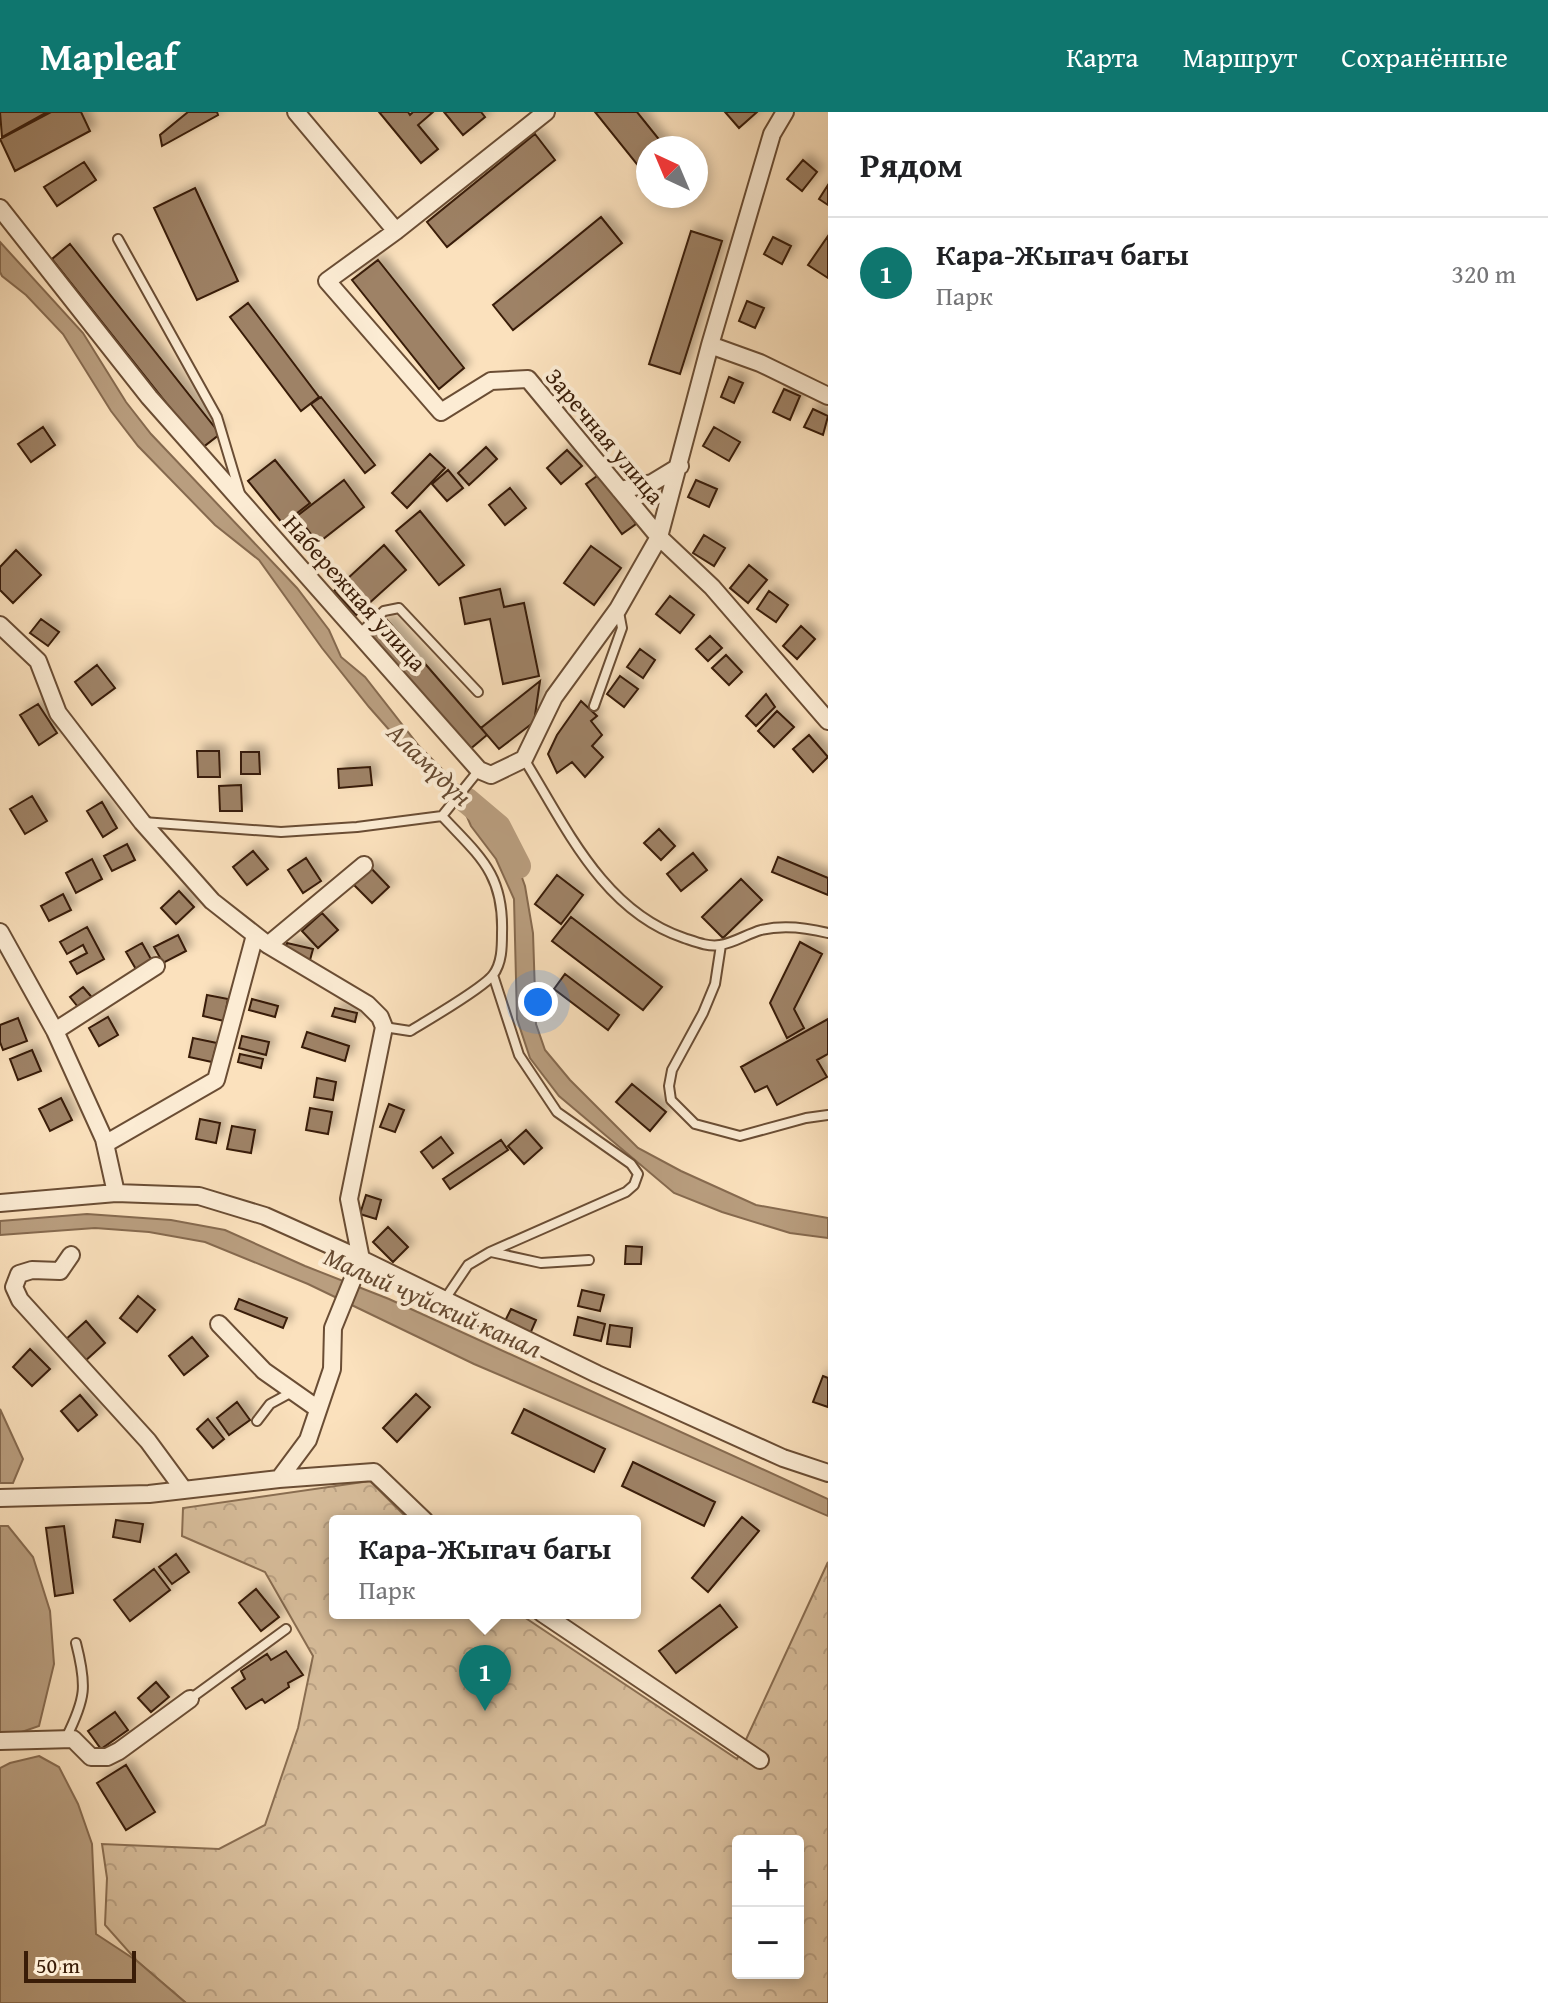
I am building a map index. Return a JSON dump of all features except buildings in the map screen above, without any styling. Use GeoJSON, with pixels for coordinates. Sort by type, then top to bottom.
{"type":"FeatureCollection","features":[{"type":"Feature","properties":{"kind":"street"},"geometry":{"type":"LineString","coordinates":[[296,112],[396,231]]}},
{"type":"Feature","properties":{"kind":"street","name":"Заречная улица"},"geometry":{"type":"LineString","coordinates":[[546,112],[396,231],[327,281],[441,412],[491,381],[528,379],[659,537]]}},
{"type":"Feature","properties":{"kind":"street"},"geometry":{"type":"LineString","coordinates":[[479,770],[491,775],[524,759],[554,697],[618,609],[659,537],[710,345],[772,134],[785,112]]}},
{"type":"Feature","properties":{"kind":"street","name":"Набережная улица"},"geometry":{"type":"LineString","coordinates":[[0,208],[149,397],[479,770]]}},
{"type":"Feature","properties":{"kind":"street"},"geometry":{"type":"LineString","coordinates":[[710,345],[760,363],[828,396]]}},
{"type":"Feature","properties":{"kind":"street"},"geometry":{"type":"LineString","coordinates":[[620,490],[652,483],[680,466]]}},
{"type":"Feature","properties":{"kind":"street"},"geometry":{"type":"LineString","coordinates":[[659,537],[712,587],[828,721]]}},
{"type":"Feature","properties":{"kind":"street"},"geometry":{"type":"LineString","coordinates":[[0,625],[38,661],[58,713],[142,822],[212,901],[262,940],[367,1004],[380,1017],[384,1027],[349,1199],[358,1267],[333,1328],[332,1369],[308,1440],[279,1479]]}},
{"type":"Feature","properties":{"kind":"street"},"geometry":{"type":"LineString","coordinates":[[105,1144],[216,1080],[262,940],[364,865]]}},
{"type":"Feature","properties":{"kind":"street"},"geometry":{"type":"LineString","coordinates":[[0,932],[55,1031],[105,1144],[116,1193]]}},
{"type":"Feature","properties":{"kind":"street"},"geometry":{"type":"LineString","coordinates":[[55,1031],[156,966]]}},
{"type":"Feature","properties":{"kind":"street"},"geometry":{"type":"LineString","coordinates":[[0,1203],[116,1193],[199,1196],[265,1216],[358,1267],[445,1300],[640,1394],[783,1458],[828,1473]]}},
{"type":"Feature","properties":{"kind":"street"},"geometry":{"type":"LineString","coordinates":[[71,1255],[60,1271],[32,1270],[19,1274],[14,1287],[20,1300],[148,1441],[184,1490]]}},
{"type":"Feature","properties":{"kind":"street"},"geometry":{"type":"LineString","coordinates":[[219,1324],[264,1371],[318,1409]]}},
{"type":"Feature","properties":{"kind":"street"},"geometry":{"type":"LineString","coordinates":[[0,1498],[149,1494],[374,1472],[419,1515]]}},
{"type":"Feature","properties":{"kind":"street"},"geometry":{"type":"LineString","coordinates":[[551,1619],[760,1760]]}},
{"type":"Feature","properties":{"kind":"street"},"geometry":{"type":"LineString","coordinates":[[0,1741],[73,1739],[91,1757],[107,1757],[190,1699]]}},
{"type":"Feature","properties":{"kind":"lane"},"geometry":{"type":"LineString","coordinates":[[118,239],[217,417],[239,482],[242,502]]}},
{"type":"Feature","properties":{"kind":"lane"},"geometry":{"type":"LineString","coordinates":[[359,634],[384,611],[399,608],[478,692]]}},
{"type":"Feature","properties":{"kind":"lane"},"geometry":{"type":"LineString","coordinates":[[594,706],[622,628],[618,609]]}},
{"type":"Feature","properties":{"kind":"lane"},"geometry":{"type":"LineString","coordinates":[[524,759],[606,886],[636,913],[665,932],[707,945],[721,945],[761,930],[784,927],[828,933]]}},
{"type":"Feature","properties":{"kind":"lane"},"geometry":{"type":"LineString","coordinates":[[142,822],[281,832],[357,827],[444,814],[479,770]]}},
{"type":"Feature","properties":{"kind":"lane"},"geometry":{"type":"LineString","coordinates":[[384,1027],[410,1031],[493,975],[502,953],[503,919],[499,891],[492,873],[444,814]]}},
{"type":"Feature","properties":{"kind":"lane"},"geometry":{"type":"LineString","coordinates":[[721,945],[715,984],[672,1070],[669,1086],[671,1100],[695,1124],[740,1136],[828,1115]]}},
{"type":"Feature","properties":{"kind":"lane"},"geometry":{"type":"LineString","coordinates":[[445,1300],[468,1265],[490,1252],[626,1192],[634,1185],[638,1174],[631,1164],[557,1112],[519,1055],[493,975]]}},
{"type":"Feature","properties":{"kind":"lane"},"geometry":{"type":"LineString","coordinates":[[490,1252],[541,1263],[589,1260]]}},
{"type":"Feature","properties":{"kind":"lane"},"geometry":{"type":"LineString","coordinates":[[257,1421],[270,1404],[293,1391]]}},
{"type":"Feature","properties":{"kind":"lane"},"geometry":{"type":"LineString","coordinates":[[190,1699],[286,1629]]}},
{"type":"Feature","properties":{"kind":"lane"},"geometry":{"type":"LineString","coordinates":[[66,1739],[78,1714],[85,1680],[76,1643]]}},
{"type":"Feature","properties":{"kind":"green space"},"geometry":{"type":"Polygon","coordinates":[[[370,1481],[404,1515],[329,1515],[329,1619],[527,1619],[737,1759],[828,1562],[828,2003],[186,2003],[137,1961],[105,1925],[107,1878],[102,1844],[219,1849],[265,1825],[298,1728],[313,1656],[265,1572],[182,1536],[183,1508],[370,1481]]]}},
{"type":"Feature","properties":{"kind":"water"},"geometry":{"type":"Polygon","coordinates":[[[0,242],[83,333],[126,402],[151,434],[297,588],[329,630],[341,657],[365,677],[419,746],[475,802],[510,844],[525,886],[533,933],[536,1024],[545,1050],[570,1080],[638,1148],[756,1205],[828,1218],[828,1238],[790,1233],[674,1193],[559,1096],[530,1058],[517,1019],[514,899],[496,859],[471,826],[461,803],[429,775],[369,707],[259,560],[215,525],[138,446],[111,411],[63,334],[26,295],[2,276],[0,242]]]}},
{"type":"Feature","properties":{"kind":"water"},"geometry":{"type":"Polygon","coordinates":[[[87,1214],[171,1220],[225,1230],[389,1299],[828,1499],[828,1516],[474,1364],[308,1284],[205,1242],[149,1232],[95,1228],[0,1235],[0,1221],[87,1214]]]}},
{"type":"Feature","properties":{"kind":"water"},"geometry":{"type":"Polygon","coordinates":[[[0,1409],[23,1459],[13,1483],[0,1483],[0,1409]]]}},
{"type":"Feature","properties":{"kind":"water"},"geometry":{"type":"Polygon","coordinates":[[[0,1526],[8,1526],[33,1557],[50,1611],[54,1664],[39,1726],[13,1735],[0,1735],[0,1526]]]}},
{"type":"Feature","properties":{"kind":"water"},"geometry":{"type":"Polygon","coordinates":[[[39,1756],[59,1767],[78,1804],[92,1844],[96,1934],[137,1961],[186,2003],[0,2003],[0,1768],[39,1756]]]}},
{"type":"Feature","properties":{"kind":"waterway","name":"Аламүдүн"},"geometry":{"type":"LineString","coordinates":[[466,800],[498,827],[518,866]]}},
{"type":"Feature","properties":{"kind":"place","name":"Кара-Жыгач багы"},"geometry":{"type":"Point","coordinates":[485,1711]}},
{"type":"Feature","properties":{"kind":"water label","name":"Малый чуйский канал"},"geometry":{"type":"Point","coordinates":[433,1302]}}]}
